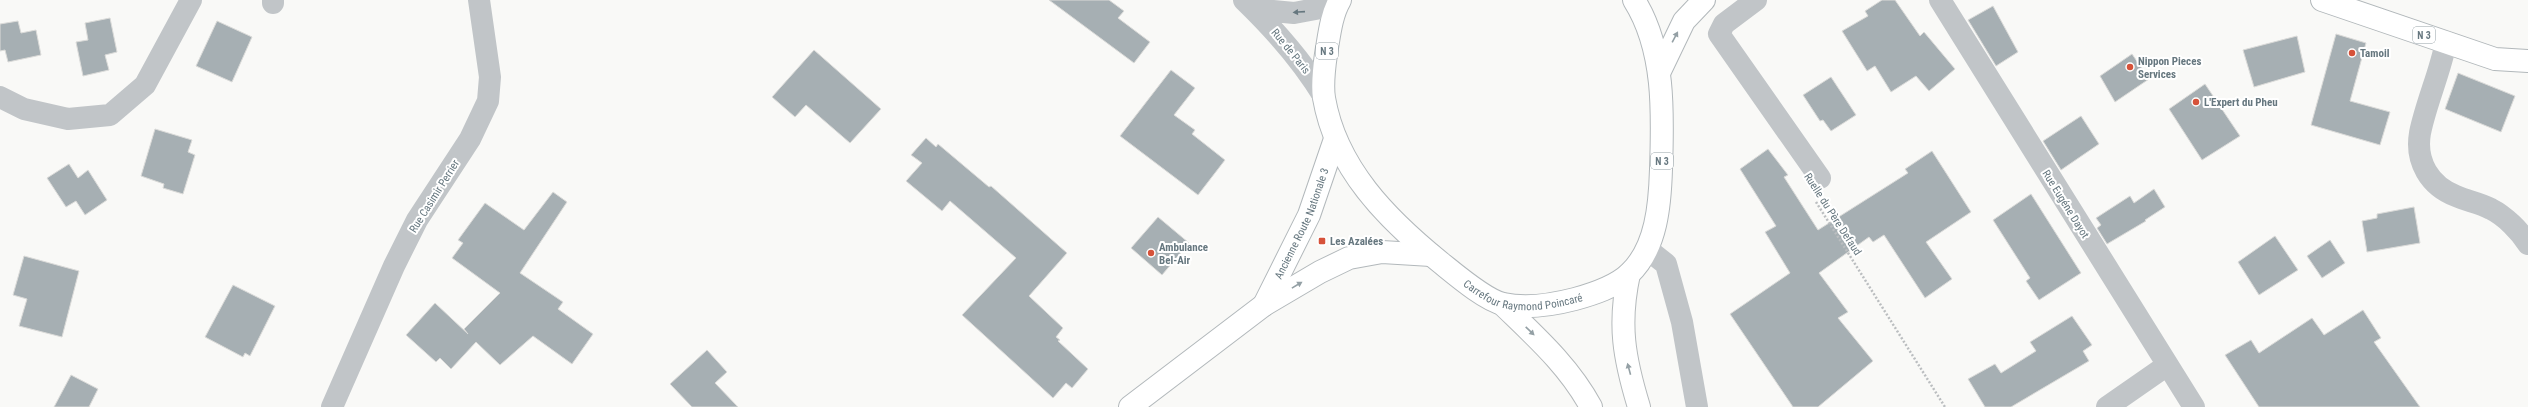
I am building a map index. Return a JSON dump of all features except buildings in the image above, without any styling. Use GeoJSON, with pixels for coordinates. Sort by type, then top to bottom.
{"type":"FeatureCollection","features":[{"type":"Feature","properties":{"kind":"main road","name":"Carrefour Raymond Poincaré"},"geometry":{"type":"LineString","coordinates":[[1339,3],[1329,37],[1324,97],[1335,139],[1343,157],[1372,197],[1402,229],[1431,255],[1465,282],[1502,304],[1532,307],[1561,303],[1597,292],[1629,274],[1647,249],[1656,222],[1661,194],[1662,136],[1659,73],[1652,42],[1634,0]]}},
{"type":"Feature","properties":{"kind":"main road","name":"N 3"},"geometry":{"type":"LineString","coordinates":[[1659,73],[1684,21],[1703,0]]}},
{"type":"Feature","properties":{"kind":"main road","name":"N 3"},"geometry":{"type":"LineString","coordinates":[[2322,0],[2495,59],[2528,61]]}},
{"type":"Feature","properties":{"kind":"main road","name":"Ancienne Route Nationale 3"},"geometry":{"type":"LineString","coordinates":[[1264,305],[1309,215],[1335,139]]}},
{"type":"Feature","properties":{"kind":"main road","name":"Ancienne Route Nationale 3"},"geometry":{"type":"LineString","coordinates":[[1130,407],[1264,305],[1320,272],[1349,258],[1382,252],[1431,255]]}},
{"type":"Feature","properties":{"kind":"main road","name":"N 3"},"geometry":{"type":"LineString","coordinates":[[1629,274],[1622,318],[1626,360],[1639,407]]}},
{"type":"Feature","properties":{"kind":"main road","name":"N 3"},"geometry":{"type":"LineString","coordinates":[[1502,304],[1549,349],[1579,385],[1592,407]]}},
{"type":"Feature","properties":{"kind":"street"},"geometry":{"type":"LineString","coordinates":[[0,97],[24,109],[68,119],[110,114],[144,85],[191,0]]}},
{"type":"Feature","properties":{"kind":"street","name":"Rue Casimir Perrier"},"geometry":{"type":"LineString","coordinates":[[332,407],[394,266],[414,226],[470,139],[488,101],[490,77],[479,0]]}},
{"type":"Feature","properties":{"kind":"street"},"geometry":{"type":"LineString","coordinates":[[1756,0],[1724,24],[1719,34],[1816,187]]}},
{"type":"Feature","properties":{"kind":"street","name":"Rue Eugéne Dayot"},"geometry":{"type":"LineString","coordinates":[[1940,0],[2166,366],[2194,407]]}},
{"type":"Feature","properties":{"kind":"street","name":"Rue de Paris"},"geometry":{"type":"LineString","coordinates":[[1248,4],[1294,13],[1339,3]]}},
{"type":"Feature","properties":{"kind":"street","name":"Rue de Paris"},"geometry":{"type":"LineString","coordinates":[[1248,4],[1286,42],[1308,70],[1324,97]]}},
{"type":"Feature","properties":{"kind":"street"},"geometry":{"type":"LineString","coordinates":[[2446,42],[2420,133],[2419,149],[2422,164],[2430,178],[2441,188],[2491,209],[2521,233],[2528,244]]}},
{"type":"Feature","properties":{"kind":"street"},"geometry":{"type":"LineString","coordinates":[[1647,249],[1666,264],[1682,322],[1697,407]]}},
{"type":"Feature","properties":{"kind":"street"},"geometry":{"type":"LineString","coordinates":[[2107,407],[2166,366]]}},
{"type":"Feature","properties":{"kind":"path","name":"Ruelle du Père Defaud"},"geometry":{"type":"LineString","coordinates":[[1816,187],[1945,407]]}},
{"type":"Feature","properties":{"kind":"place","name":"Tamoil"},"geometry":{"type":"Point","coordinates":[2352,53]}},
{"type":"Feature","properties":{"kind":"place","name":"Nippon Pieces Services"},"geometry":{"type":"Point","coordinates":[2130,67]}},
{"type":"Feature","properties":{"kind":"place","name":"L'Expert du Pheu"},"geometry":{"type":"Point","coordinates":[2196,102]}},
{"type":"Feature","properties":{"kind":"place","name":"Les Azalées"},"geometry":{"type":"Point","coordinates":[1322,241]}},
{"type":"Feature","properties":{"kind":"place","name":"Ambulance Bel-Air"},"geometry":{"type":"Point","coordinates":[1151,253]}}]}
